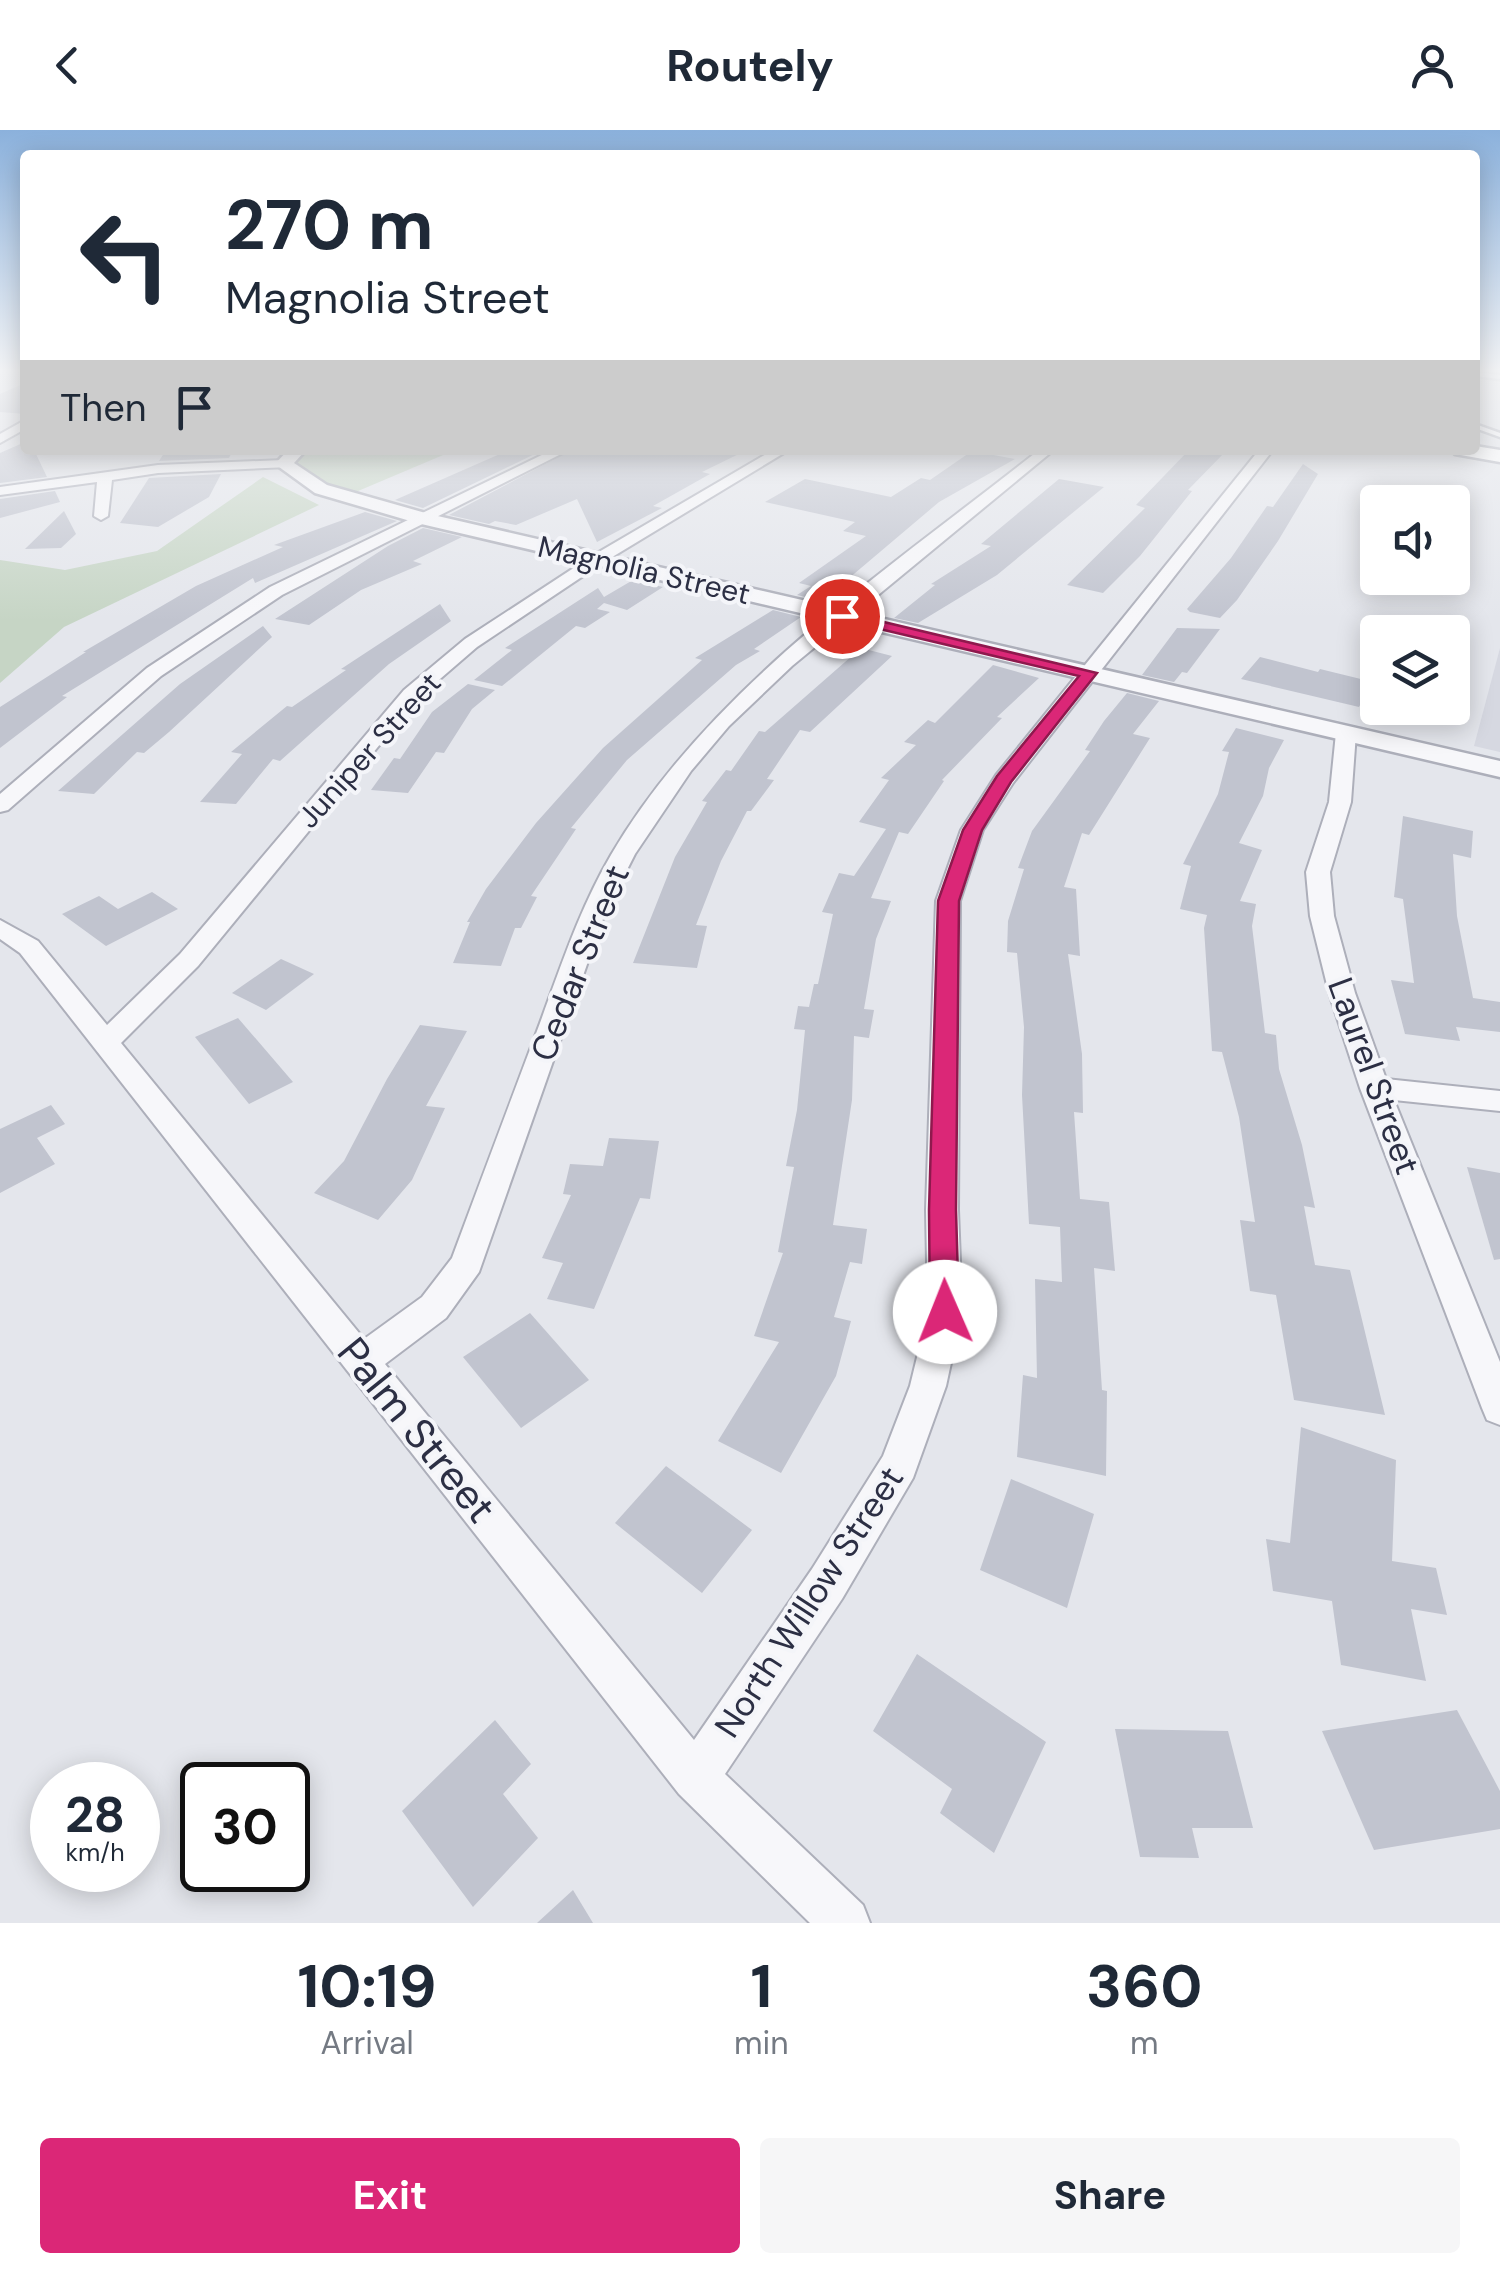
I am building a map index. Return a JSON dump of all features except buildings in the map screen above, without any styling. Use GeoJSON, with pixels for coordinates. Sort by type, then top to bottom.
{"type":"FeatureCollection","features":[{"type":"Feature","properties":{"kind":"street"},"geometry":{"type":"LineString","coordinates":[[158,469],[173,455]]}},
{"type":"Feature","properties":{"kind":"street"},"geometry":{"type":"LineString","coordinates":[[0,804],[154,672],[276,591],[552,455]]}},
{"type":"Feature","properties":{"kind":"street","name":"Juniper Street"},"geometry":{"type":"LineString","coordinates":[[105,1042],[190,960],[411,694],[471,643],[598,559],[774,455]]}},
{"type":"Feature","properties":{"kind":"street","name":"Cedar Street"},"geometry":{"type":"LineString","coordinates":[[362,1360],[436,1310],[454,1288],[468,1262],[594,914],[623,854],[684,767],[722,722],[784,662],[1040,455]]}},
{"type":"Feature","properties":{"kind":"street","name":"North Willow Street"},"geometry":{"type":"LineString","coordinates":[[695,1778],[827,1584],[899,1466],[928,1386],[945,1312],[942,1210],[948,901],[972,830],[1004,780],[1262,455]]}},
{"type":"Feature","properties":{"kind":"street"},"geometry":{"type":"LineString","coordinates":[[0,490],[105,475],[291,457]]}},
{"type":"Feature","properties":{"kind":"street","name":"Magnolia Street"},"geometry":{"type":"LineString","coordinates":[[291,457],[320,489],[424,519],[1500,769]]}},
{"type":"Feature","properties":{"kind":"street"},"geometry":{"type":"LineString","coordinates":[[100,516],[105,475]]}},
{"type":"Feature","properties":{"kind":"street","name":"Laurel Street"},"geometry":{"type":"LineString","coordinates":[[1346,733],[1340,802],[1318,872],[1322,916],[1342,993],[1375,1088],[1500,1408]]}},
{"type":"Feature","properties":{"kind":"street","name":"Palm Street"},"geometry":{"type":"LineString","coordinates":[[0,928],[28,947],[695,1778],[845,1923]]}},
{"type":"Feature","properties":{"kind":"street"},"geometry":{"type":"LineString","coordinates":[[1375,1088],[1500,1102]]}},
{"type":"Feature","properties":{"kind":"shaded area"},"geometry":{"type":"Polygon","coordinates":[[[1500,648],[1500,752],[1474,746],[1500,648]]]}},
{"type":"Feature","properties":{"kind":"green space"},"geometry":{"type":"Polygon","coordinates":[[[301,455],[443,455],[351,494],[310,477],[291,463],[301,455]]]}},
{"type":"Feature","properties":{"kind":"green space"},"geometry":{"type":"Polygon","coordinates":[[[263,477],[319,505],[64,627],[0,683],[0,560],[65,570],[157,551],[263,477]]]}},
{"type":"Feature","properties":{"kind":"route"},"geometry":{"type":"LineString","coordinates":[[842,616],[1089,673],[1004,780],[972,830],[948,901],[942,1210],[945,1312]]}}]}
